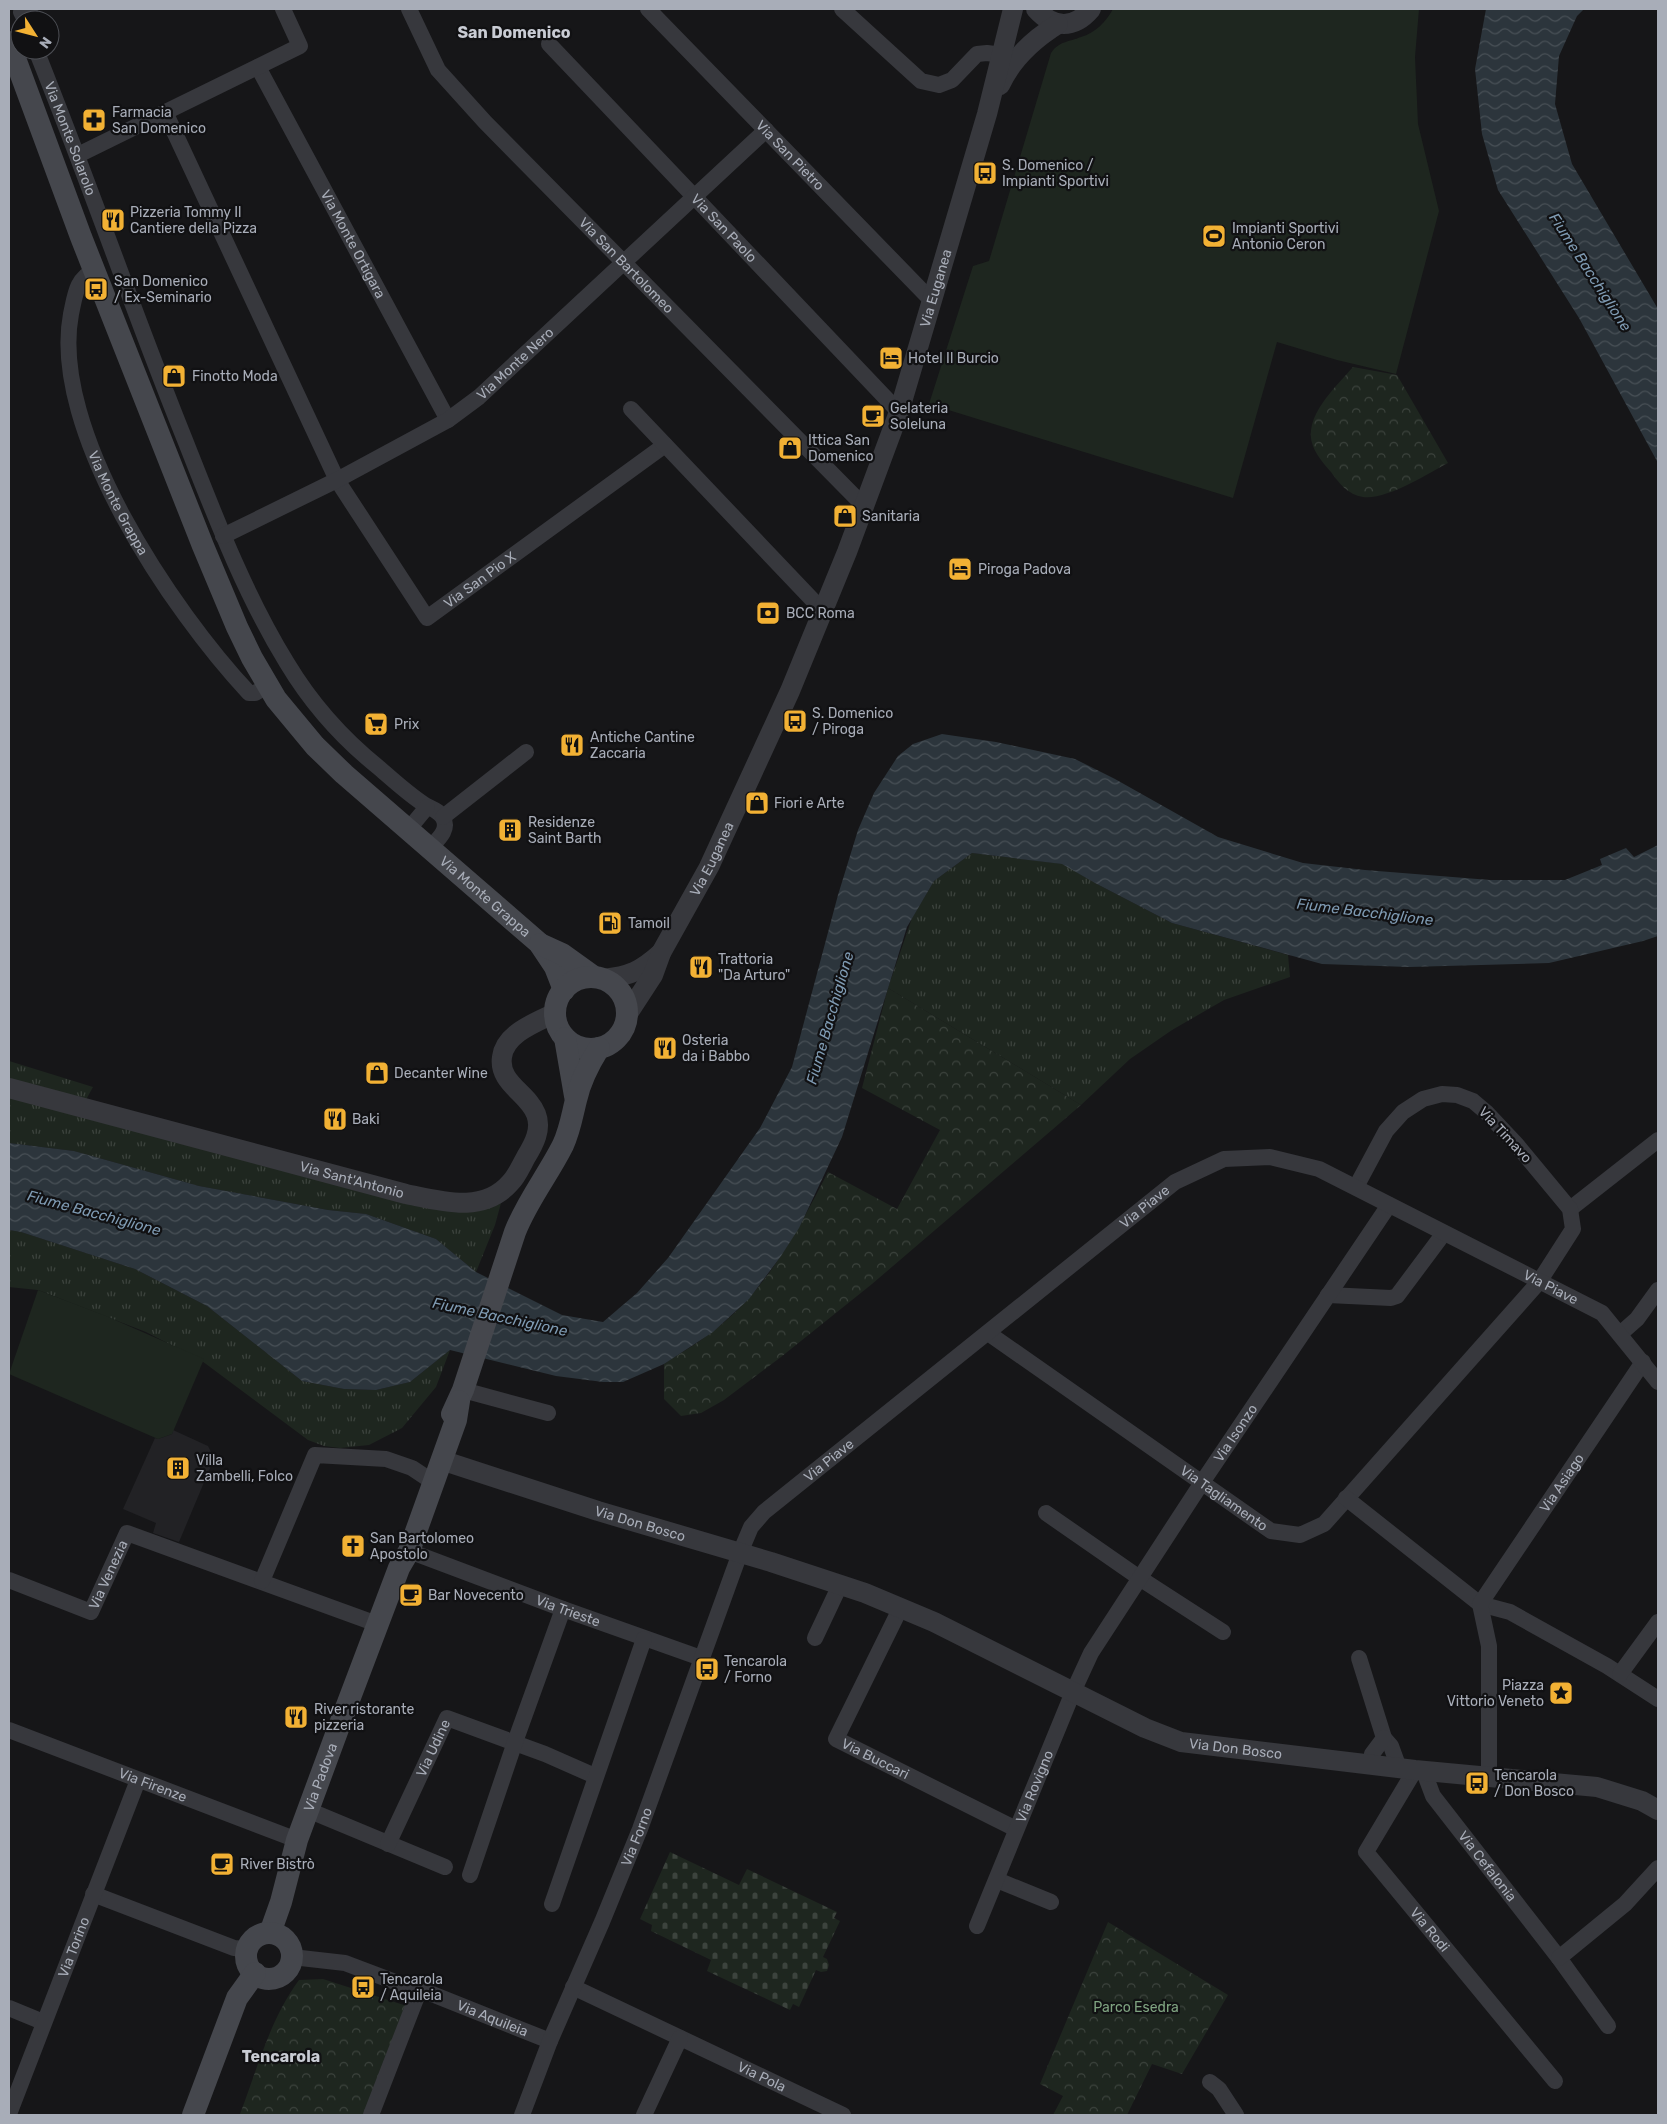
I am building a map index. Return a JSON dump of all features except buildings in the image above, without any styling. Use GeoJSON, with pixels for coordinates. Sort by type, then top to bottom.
{"type":"FeatureCollection","features":[{"type":"Feature","properties":{"kind":"main road","name":"Via Monte Grappa"},"geometry":{"type":"LineString","coordinates":[[9,42],[81,237],[161,411],[207,555],[237,627],[267,686],[291,719],[315,746],[429,849],[539,943],[562,954],[598,978]]}},
{"type":"Feature","properties":{"kind":"main road","name":"Via Monte Grappa"},"geometry":{"type":"LineString","coordinates":[[539,943],[555,967],[564,990]]}},
{"type":"Feature","properties":{"kind":"main road","name":"Via Euganea"},"geometry":{"type":"LineString","coordinates":[[564,990],[577,980],[598,978]]}},
{"type":"Feature","properties":{"kind":"main road"},"geometry":{"type":"LineString","coordinates":[[598,978],[613,985],[621,993],[626,1003],[627,1015]]}},
{"type":"Feature","properties":{"kind":"main road"},"geometry":{"type":"LineString","coordinates":[[564,990],[559,997],[561,1028],[581,1048],[599,1048]]}},
{"type":"Feature","properties":{"kind":"main road","name":"Via Euganea"},"geometry":{"type":"LineString","coordinates":[[463,1390],[521,1217],[563,1145],[585,1075],[599,1048],[616,1039],[625,1024],[627,1015]]}},
{"type":"Feature","properties":{"kind":"main road","name":"Via Euganea"},"geometry":{"type":"LineString","coordinates":[[561,1028],[576,1100]]}},
{"type":"Feature","properties":{"kind":"main road","name":"Via Padova"},"geometry":{"type":"LineString","coordinates":[[270,1933],[281,1902],[297,1840],[377,1624],[404,1560],[456,1420],[463,1390]]}},
{"type":"Feature","properties":{"kind":"main road","name":"Via Padova"},"geometry":{"type":"LineString","coordinates":[[404,1560],[402,1548],[448,1422],[463,1390]]}},
{"type":"Feature","properties":{"kind":"main road"},"geometry":{"type":"LineString","coordinates":[[270,1933],[282,1936],[292,1951],[292,1957],[287,1970],[275,1978],[261,1977],[255,1974],[241,1949],[256,1937],[270,1933]]}},
{"type":"Feature","properties":{"kind":"main road"},"geometry":{"type":"LineString","coordinates":[[193,2115],[237,1998],[255,1974]]}},
{"type":"Feature","properties":{"kind":"street"},"geometry":{"type":"LineString","coordinates":[[78,155],[300,46],[282,9]]}},
{"type":"Feature","properties":{"kind":"street","name":"Via San Bartolomeo"},"geometry":{"type":"LineString","coordinates":[[409,9],[438,70],[486,122],[864,506]]}},
{"type":"Feature","properties":{"kind":"street","name":"Via San Pietro"},"geometry":{"type":"LineString","coordinates":[[648,9],[932,301]]}},
{"type":"Feature","properties":{"kind":"street"},"geometry":{"type":"LineString","coordinates":[[842,9],[921,81],[939,85],[952,80],[977,54],[1002,55]]}},
{"type":"Feature","properties":{"kind":"street","name":"Via Euganea"},"geometry":{"type":"LineString","coordinates":[[627,1015],[653,976],[661,953],[709,867],[824,612],[899,412],[988,114],[1013,9]]}},
{"type":"Feature","properties":{"kind":"street"},"geometry":{"type":"LineString","coordinates":[[1036,9],[1048,20],[1058,24]]}},
{"type":"Feature","properties":{"kind":"street","name":"Via Euganea"},"geometry":{"type":"LineString","coordinates":[[988,114],[1002,81],[1012,65],[1038,37],[1058,24],[1067,25],[1080,19],[1091,9]]}},
{"type":"Feature","properties":{"kind":"street","name":"Via San Paolo"},"geometry":{"type":"LineString","coordinates":[[550,44],[899,412]]}},
{"type":"Feature","properties":{"kind":"street","name":"Via Monte Solarolo"},"geometry":{"type":"LineString","coordinates":[[40,60],[105,226],[161,411],[223,536]]}},
{"type":"Feature","properties":{"kind":"street","name":"Via Monte Ortigara"},"geometry":{"type":"LineString","coordinates":[[258,67],[448,420]]}},
{"type":"Feature","properties":{"kind":"street"},"geometry":{"type":"LineString","coordinates":[[165,112],[337,480]]}},
{"type":"Feature","properties":{"kind":"street","name":"Via Monte Nero"},"geometry":{"type":"LineString","coordinates":[[223,536],[337,480],[448,420],[479,397],[766,130]]}},
{"type":"Feature","properties":{"kind":"street"},"geometry":{"type":"LineString","coordinates":[[81,237],[105,226]]}},
{"type":"Feature","properties":{"kind":"street","name":"Via Monte Grappa"},"geometry":{"type":"LineString","coordinates":[[95,270],[86,274],[75,294],[69,325],[68,344],[71,374],[78,406],[99,466],[136,540],[185,615],[249,693],[255,694],[267,686]]}},
{"type":"Feature","properties":{"kind":"street"},"geometry":{"type":"LineString","coordinates":[[631,409],[824,612]]}},
{"type":"Feature","properties":{"kind":"street","name":"Via San Pio X"},"geometry":{"type":"LineString","coordinates":[[337,480],[427,618],[665,445]]}},
{"type":"Feature","properties":{"kind":"street"},"geometry":{"type":"LineString","coordinates":[[223,536],[258,614],[295,676],[331,724],[376,766],[427,807],[438,812],[443,817],[526,752]]}},
{"type":"Feature","properties":{"kind":"street"},"geometry":{"type":"LineString","coordinates":[[408,830],[427,807]]}},
{"type":"Feature","properties":{"kind":"street","name":"Via Monte Grappa"},"geometry":{"type":"LineString","coordinates":[[429,849],[442,834],[446,825],[443,817]]}},
{"type":"Feature","properties":{"kind":"street","name":"Via Euganea"},"geometry":{"type":"LineString","coordinates":[[598,978],[630,975],[645,968],[661,953]]}},
{"type":"Feature","properties":{"kind":"street","name":"Via Sant'Antonio"},"geometry":{"type":"LineString","coordinates":[[9,1088],[406,1194],[450,1203],[465,1203],[486,1200],[501,1192],[512,1182],[538,1133],[537,1115],[530,1104],[504,1076],[501,1066],[502,1055],[507,1045],[529,1026],[561,1028]]}},
{"type":"Feature","properties":{"kind":"street","name":"Via Timavo"},"geometry":{"type":"LineString","coordinates":[[1356,1187],[1386,1132],[1403,1112],[1423,1099],[1442,1094],[1457,1095],[1473,1101],[1486,1112],[1570,1210]]}},
{"type":"Feature","properties":{"kind":"street"},"geometry":{"type":"LineString","coordinates":[[1539,1282],[1573,1229],[1570,1210],[1658,1140]]}},
{"type":"Feature","properties":{"kind":"street","name":"Via Piave"},"geometry":{"type":"LineString","coordinates":[[740,1553],[751,1527],[764,1512],[1175,1182],[1224,1159],[1270,1158],[1319,1169],[1356,1187],[1602,1314],[1658,1382]]}},
{"type":"Feature","properties":{"kind":"street","name":"Via Isonzo"},"geometry":{"type":"LineString","coordinates":[[1073,1692],[1091,1653],[1201,1484],[1389,1205]]}},
{"type":"Feature","properties":{"kind":"street"},"geometry":{"type":"LineString","coordinates":[[1328,1295],[1390,1298],[1397,1296],[1444,1233]]}},
{"type":"Feature","properties":{"kind":"street","name":"Via Tagliamento"},"geometry":{"type":"LineString","coordinates":[[988,1332],[1271,1532],[1300,1535],[1324,1524],[1539,1282]]}},
{"type":"Feature","properties":{"kind":"street"},"geometry":{"type":"LineString","coordinates":[[1620,1334],[1638,1319],[1658,1290]]}},
{"type":"Feature","properties":{"kind":"street","name":"Via Asiago"},"geometry":{"type":"LineString","coordinates":[[1480,1604],[1642,1362]]}},
{"type":"Feature","properties":{"kind":"street"},"geometry":{"type":"LineString","coordinates":[[463,1390],[548,1413]]}},
{"type":"Feature","properties":{"kind":"street"},"geometry":{"type":"LineString","coordinates":[[262,1581],[315,1455],[386,1459],[412,1468],[427,1478]]}},
{"type":"Feature","properties":{"kind":"street","name":"Via Don Bosco"},"geometry":{"type":"LineString","coordinates":[[441,1460],[598,1511],[740,1553],[865,1593],[934,1622],[1145,1728],[1181,1742],[1413,1770],[1597,1787],[1642,1801],[1658,1810]]}},
{"type":"Feature","properties":{"kind":"street"},"geometry":{"type":"LineString","coordinates":[[1346,1498],[1480,1604],[1510,1612],[1620,1674],[1658,1699]]}},
{"type":"Feature","properties":{"kind":"street"},"geometry":{"type":"LineString","coordinates":[[1046,1513],[1140,1579],[1223,1632]]}},
{"type":"Feature","properties":{"kind":"street","name":"Via Venezia"},"geometry":{"type":"LineString","coordinates":[[9,1580],[91,1612],[127,1533],[377,1624]]}},
{"type":"Feature","properties":{"kind":"street","name":"Via Forno"},"geometry":{"type":"LineString","coordinates":[[522,2115],[550,2041],[640,1830],[740,1553]]}},
{"type":"Feature","properties":{"kind":"street","name":"Via Trieste"},"geometry":{"type":"LineString","coordinates":[[404,1560],[563,1609],[701,1658]]}},
{"type":"Feature","properties":{"kind":"street"},"geometry":{"type":"LineString","coordinates":[[815,1638],[840,1585]]}},
{"type":"Feature","properties":{"kind":"street"},"geometry":{"type":"LineString","coordinates":[[1480,1604],[1489,1646],[1489,1776]]}},
{"type":"Feature","properties":{"kind":"street"},"geometry":{"type":"LineString","coordinates":[[470,1875],[563,1609]]}},
{"type":"Feature","properties":{"kind":"street","name":"Via Buccari"},"geometry":{"type":"LineString","coordinates":[[900,1609],[836,1740],[1016,1829]]}},
{"type":"Feature","properties":{"kind":"street"},"geometry":{"type":"LineString","coordinates":[[1620,1674],[1658,1622]]}},
{"type":"Feature","properties":{"kind":"street"},"geometry":{"type":"LineString","coordinates":[[552,1904],[644,1639]]}},
{"type":"Feature","properties":{"kind":"street","name":"Via Cefalonia"},"geometry":{"type":"LineString","coordinates":[[1359,1658],[1384,1738],[1413,1770],[1427,1780],[1433,1796],[1559,1958],[1608,2026]]}},
{"type":"Feature","properties":{"kind":"street","name":"Via Rovigno"},"geometry":{"type":"LineString","coordinates":[[977,1926],[1073,1692]]}},
{"type":"Feature","properties":{"kind":"street","name":"Via Udine"},"geometry":{"type":"LineString","coordinates":[[388,1844],[447,1718],[515,1742]]}},
{"type":"Feature","properties":{"kind":"street","name":"Via Firenze"},"geometry":{"type":"LineString","coordinates":[[9,1730],[297,1840]]}},
{"type":"Feature","properties":{"kind":"street"},"geometry":{"type":"LineString","coordinates":[[1370,1765],[1372,1754],[1384,1738]]}},
{"type":"Feature","properties":{"kind":"street"},"geometry":{"type":"LineString","coordinates":[[515,1742],[595,1776]]}},
{"type":"Feature","properties":{"kind":"street","name":"Via Rodi"},"geometry":{"type":"LineString","coordinates":[[1413,1770],[1366,1852],[1555,2081]]}},
{"type":"Feature","properties":{"kind":"street","name":"Via Torino"},"geometry":{"type":"LineString","coordinates":[[9,2114],[138,1780]]}},
{"type":"Feature","properties":{"kind":"street"},"geometry":{"type":"LineString","coordinates":[[308,1810],[445,1867]]}},
{"type":"Feature","properties":{"kind":"street"},"geometry":{"type":"LineString","coordinates":[[1559,1958],[1625,1904],[1658,1868]]}},
{"type":"Feature","properties":{"kind":"street"},"geometry":{"type":"LineString","coordinates":[[997,1880],[1051,1902]]}},
{"type":"Feature","properties":{"kind":"street"},"geometry":{"type":"LineString","coordinates":[[93,1894],[241,1949]]}},
{"type":"Feature","properties":{"kind":"street","name":"Via Aquileia"},"geometry":{"type":"LineString","coordinates":[[292,1957],[345,1963],[419,1991],[432,1994],[550,2041]]}},
{"type":"Feature","properties":{"kind":"street","name":"Via Pola"},"geometry":{"type":"LineString","coordinates":[[573,1987],[843,2115]]}},
{"type":"Feature","properties":{"kind":"street"},"geometry":{"type":"LineString","coordinates":[[371,2115],[419,1991]]}},
{"type":"Feature","properties":{"kind":"street"},"geometry":{"type":"LineString","coordinates":[[9,2008],[43,2022]]}},
{"type":"Feature","properties":{"kind":"street"},"geometry":{"type":"LineString","coordinates":[[644,2115],[680,2038]]}},
{"type":"Feature","properties":{"kind":"street"},"geometry":{"type":"LineString","coordinates":[[1210,2082],[1219,2089],[1236,2115]]}},
{"type":"Feature","properties":{"kind":"shaded area"},"geometry":{"type":"Polygon","coordinates":[[[173,1430],[208,1446],[213,1456],[213,1461],[179,1542],[153,1533],[156,1523],[123,1509],[155,1438],[158,1439],[172,1434],[173,1430]]]}},
{"type":"Feature","properties":{"kind":"green space","name":"Impianti Sportivi Antonio Ceron"},"geometry":{"type":"Polygon","coordinates":[[[1113,9],[1419,9],[1415,57],[1418,124],[1439,211],[1396,374],[1337,360],[1277,342],[1233,498],[929,404],[973,266],[989,261],[1051,53],[1061,44],[1095,30],[1103,23],[1113,9]]]}},
{"type":"Feature","properties":{"kind":"green space"},"geometry":{"type":"Polygon","coordinates":[[[1353,367],[1397,375],[1448,463],[1407,485],[1373,497],[1353,494],[1341,484],[1323,463],[1313,446],[1312,424],[1322,403],[1353,367]]]}},
{"type":"Feature","properties":{"kind":"green space"},"geometry":{"type":"Polygon","coordinates":[[[972,853],[1063,864],[1172,923],[1288,955],[1290,977],[1224,1000],[1172,1030],[1130,1059],[1081,1105],[888,988],[912,918],[934,881],[972,853]]]}},
{"type":"Feature","properties":{"kind":"green space"},"geometry":{"type":"Polygon","coordinates":[[[888,988],[1081,1105],[872,1284],[781,1357],[724,1400],[701,1413],[681,1416],[664,1399],[664,1364],[712,1332],[749,1298],[779,1259],[805,1216],[828,1172],[897,1209],[940,1130],[862,1088],[888,988]]]}},
{"type":"Feature","properties":{"kind":"green space"},"geometry":{"type":"Polygon","coordinates":[[[9,1061],[93,1087],[82,1107],[472,1212],[501,1203],[495,1225],[476,1272],[436,1239],[366,1214],[328,1210],[199,1186],[74,1151],[9,1143],[9,1061]]]}},
{"type":"Feature","properties":{"kind":"green space"},"geometry":{"type":"Polygon","coordinates":[[[9,1230],[21,1232],[135,1269],[207,1306],[302,1381],[344,1389],[376,1390],[410,1382],[450,1350],[436,1387],[402,1428],[369,1445],[340,1448],[324,1446],[308,1440],[202,1361],[146,1332],[38,1290],[9,1287],[9,1230]]]}},
{"type":"Feature","properties":{"kind":"green space"},"geometry":{"type":"Polygon","coordinates":[[[38,1290],[106,1316],[204,1359],[172,1434],[158,1439],[9,1374],[38,1290]]]}},
{"type":"Feature","properties":{"kind":"green space"},"geometry":{"type":"Polygon","coordinates":[[[670,1852],[739,1885],[747,1869],[837,1912],[834,1918],[840,1921],[823,1957],[827,1959],[829,1965],[827,1971],[821,1972],[816,1970],[799,2007],[793,2004],[790,2010],[707,1971],[711,1960],[651,1931],[652,1925],[640,1919],[670,1852]]]}},
{"type":"Feature","properties":{"kind":"green space","name":"Parco Esedra"},"geometry":{"type":"Polygon","coordinates":[[[1108,1922],[1228,1995],[1182,2074],[1152,2064],[1127,2115],[1053,2115],[1063,2096],[1040,2084],[1108,1922]]]}},
{"type":"Feature","properties":{"kind":"green space"},"geometry":{"type":"Polygon","coordinates":[[[323,1979],[413,2008],[367,2115],[240,2114],[272,2028],[289,1995],[299,1980],[323,1979]]]}},
{"type":"Feature","properties":{"kind":"water","name":"Fiume Bacchiglione"},"geometry":{"type":"Polygon","coordinates":[[[1486,9],[1584,9],[1577,16],[1559,56],[1555,104],[1572,164],[1658,309],[1658,463],[1579,318],[1498,190],[1482,134],[1475,69],[1486,9]]]}},
{"type":"Feature","properties":{"kind":"water","name":"Fiume Bacchiglione"},"geometry":{"type":"Polygon","coordinates":[[[942,734],[996,742],[1075,759],[1115,779],[1218,837],[1303,863],[1490,880],[1565,880],[1602,865],[1600,859],[1626,848],[1634,857],[1658,845],[1658,936],[1549,963],[1409,967],[1322,964],[1172,923],[1062,864],[972,853],[934,881],[907,927],[842,1137],[799,1228],[781,1256],[749,1299],[713,1332],[664,1364],[623,1382],[603,1382],[556,1376],[450,1350],[410,1382],[376,1390],[344,1389],[302,1381],[207,1306],[135,1269],[21,1232],[9,1230],[9,1143],[74,1151],[199,1186],[328,1210],[366,1214],[436,1239],[476,1272],[562,1315],[603,1322],[637,1293],[668,1258],[760,1128],[792,1067],[838,895],[858,830],[874,793],[898,756],[913,744],[942,734]]]}},
{"type":"Feature","properties":{"kind":"place","name":"Farmacia San Domenico"},"geometry":{"type":"Point","coordinates":[94,120]}},
{"type":"Feature","properties":{"kind":"place","name":"S. Domenico / Impianti Sportivi"},"geometry":{"type":"Point","coordinates":[985,173]}},
{"type":"Feature","properties":{"kind":"place","name":"Pizzeria Tommy Il Cantiere della Pizza"},"geometry":{"type":"Point","coordinates":[113,220]}},
{"type":"Feature","properties":{"kind":"place","name":"Impianti Sportivi Antonio Ceron"},"geometry":{"type":"Point","coordinates":[1214,236]}},
{"type":"Feature","properties":{"kind":"place","name":"San Domenico / Ex-Seminario"},"geometry":{"type":"Point","coordinates":[96,289]}},
{"type":"Feature","properties":{"kind":"place","name":"Hotel Il Burcio"},"geometry":{"type":"Point","coordinates":[891,358]}},
{"type":"Feature","properties":{"kind":"place","name":"Finotto Moda"},"geometry":{"type":"Point","coordinates":[174,376]}},
{"type":"Feature","properties":{"kind":"place","name":"Gelateria Soleluna"},"geometry":{"type":"Point","coordinates":[873,416]}},
{"type":"Feature","properties":{"kind":"place","name":"Ittica San Domenico"},"geometry":{"type":"Point","coordinates":[790,448]}},
{"type":"Feature","properties":{"kind":"place","name":"Sanitaria"},"geometry":{"type":"Point","coordinates":[845,516]}},
{"type":"Feature","properties":{"kind":"place","name":"Piroga Padova"},"geometry":{"type":"Point","coordinates":[960,569]}},
{"type":"Feature","properties":{"kind":"place","name":"BCC Roma"},"geometry":{"type":"Point","coordinates":[768,613]}},
{"type":"Feature","properties":{"kind":"place","name":"S. Domenico / Piroga"},"geometry":{"type":"Point","coordinates":[795,721]}},
{"type":"Feature","properties":{"kind":"place","name":"Prix"},"geometry":{"type":"Point","coordinates":[376,724]}},
{"type":"Feature","properties":{"kind":"place","name":"Antiche Cantine Zaccaria"},"geometry":{"type":"Point","coordinates":[572,745]}},
{"type":"Feature","properties":{"kind":"place","name":"Fiori e Arte"},"geometry":{"type":"Point","coordinates":[757,803]}},
{"type":"Feature","properties":{"kind":"place","name":"Residenze Saint Barth"},"geometry":{"type":"Point","coordinates":[510,830]}},
{"type":"Feature","properties":{"kind":"place","name":"Tamoil"},"geometry":{"type":"Point","coordinates":[610,923]}},
{"type":"Feature","properties":{"kind":"place","name":"Trattoria \"Da Arturo\""},"geometry":{"type":"Point","coordinates":[701,967]}},
{"type":"Feature","properties":{"kind":"place","name":"Osteria da i Babbo"},"geometry":{"type":"Point","coordinates":[665,1048]}},
{"type":"Feature","properties":{"kind":"place","name":"Decanter Wine"},"geometry":{"type":"Point","coordinates":[377,1073]}},
{"type":"Feature","properties":{"kind":"place","name":"Baki"},"geometry":{"type":"Point","coordinates":[335,1119]}},
{"type":"Feature","properties":{"kind":"place","name":"Villa Zambelli, Folco"},"geometry":{"type":"Point","coordinates":[178,1468]}},
{"type":"Feature","properties":{"kind":"place","name":"San Bartolomeo Apostolo"},"geometry":{"type":"Point","coordinates":[353,1546]}},
{"type":"Feature","properties":{"kind":"place","name":"Bar Novecento"},"geometry":{"type":"Point","coordinates":[411,1595]}},
{"type":"Feature","properties":{"kind":"place","name":"Tencarola / Forno"},"geometry":{"type":"Point","coordinates":[707,1669]}},
{"type":"Feature","properties":{"kind":"place","name":"Piazza Vittorio Veneto"},"geometry":{"type":"Point","coordinates":[1561,1693]}},
{"type":"Feature","properties":{"kind":"place","name":"River ristorante pizzeria"},"geometry":{"type":"Point","coordinates":[296,1717]}},
{"type":"Feature","properties":{"kind":"place","name":"Tencarola / Don Bosco"},"geometry":{"type":"Point","coordinates":[1477,1783]}},
{"type":"Feature","properties":{"kind":"place","name":"River Bistrò"},"geometry":{"type":"Point","coordinates":[222,1864]}},
{"type":"Feature","properties":{"kind":"place","name":"Tencarola / Aquileia"},"geometry":{"type":"Point","coordinates":[363,1987]}},
{"type":"Feature","properties":{"kind":"district","name":"San Domenico"},"geometry":{"type":"Point","coordinates":[514,32]}},
{"type":"Feature","properties":{"kind":"district","name":"Tencarola"},"geometry":{"type":"Point","coordinates":[281,2056]}}]}
